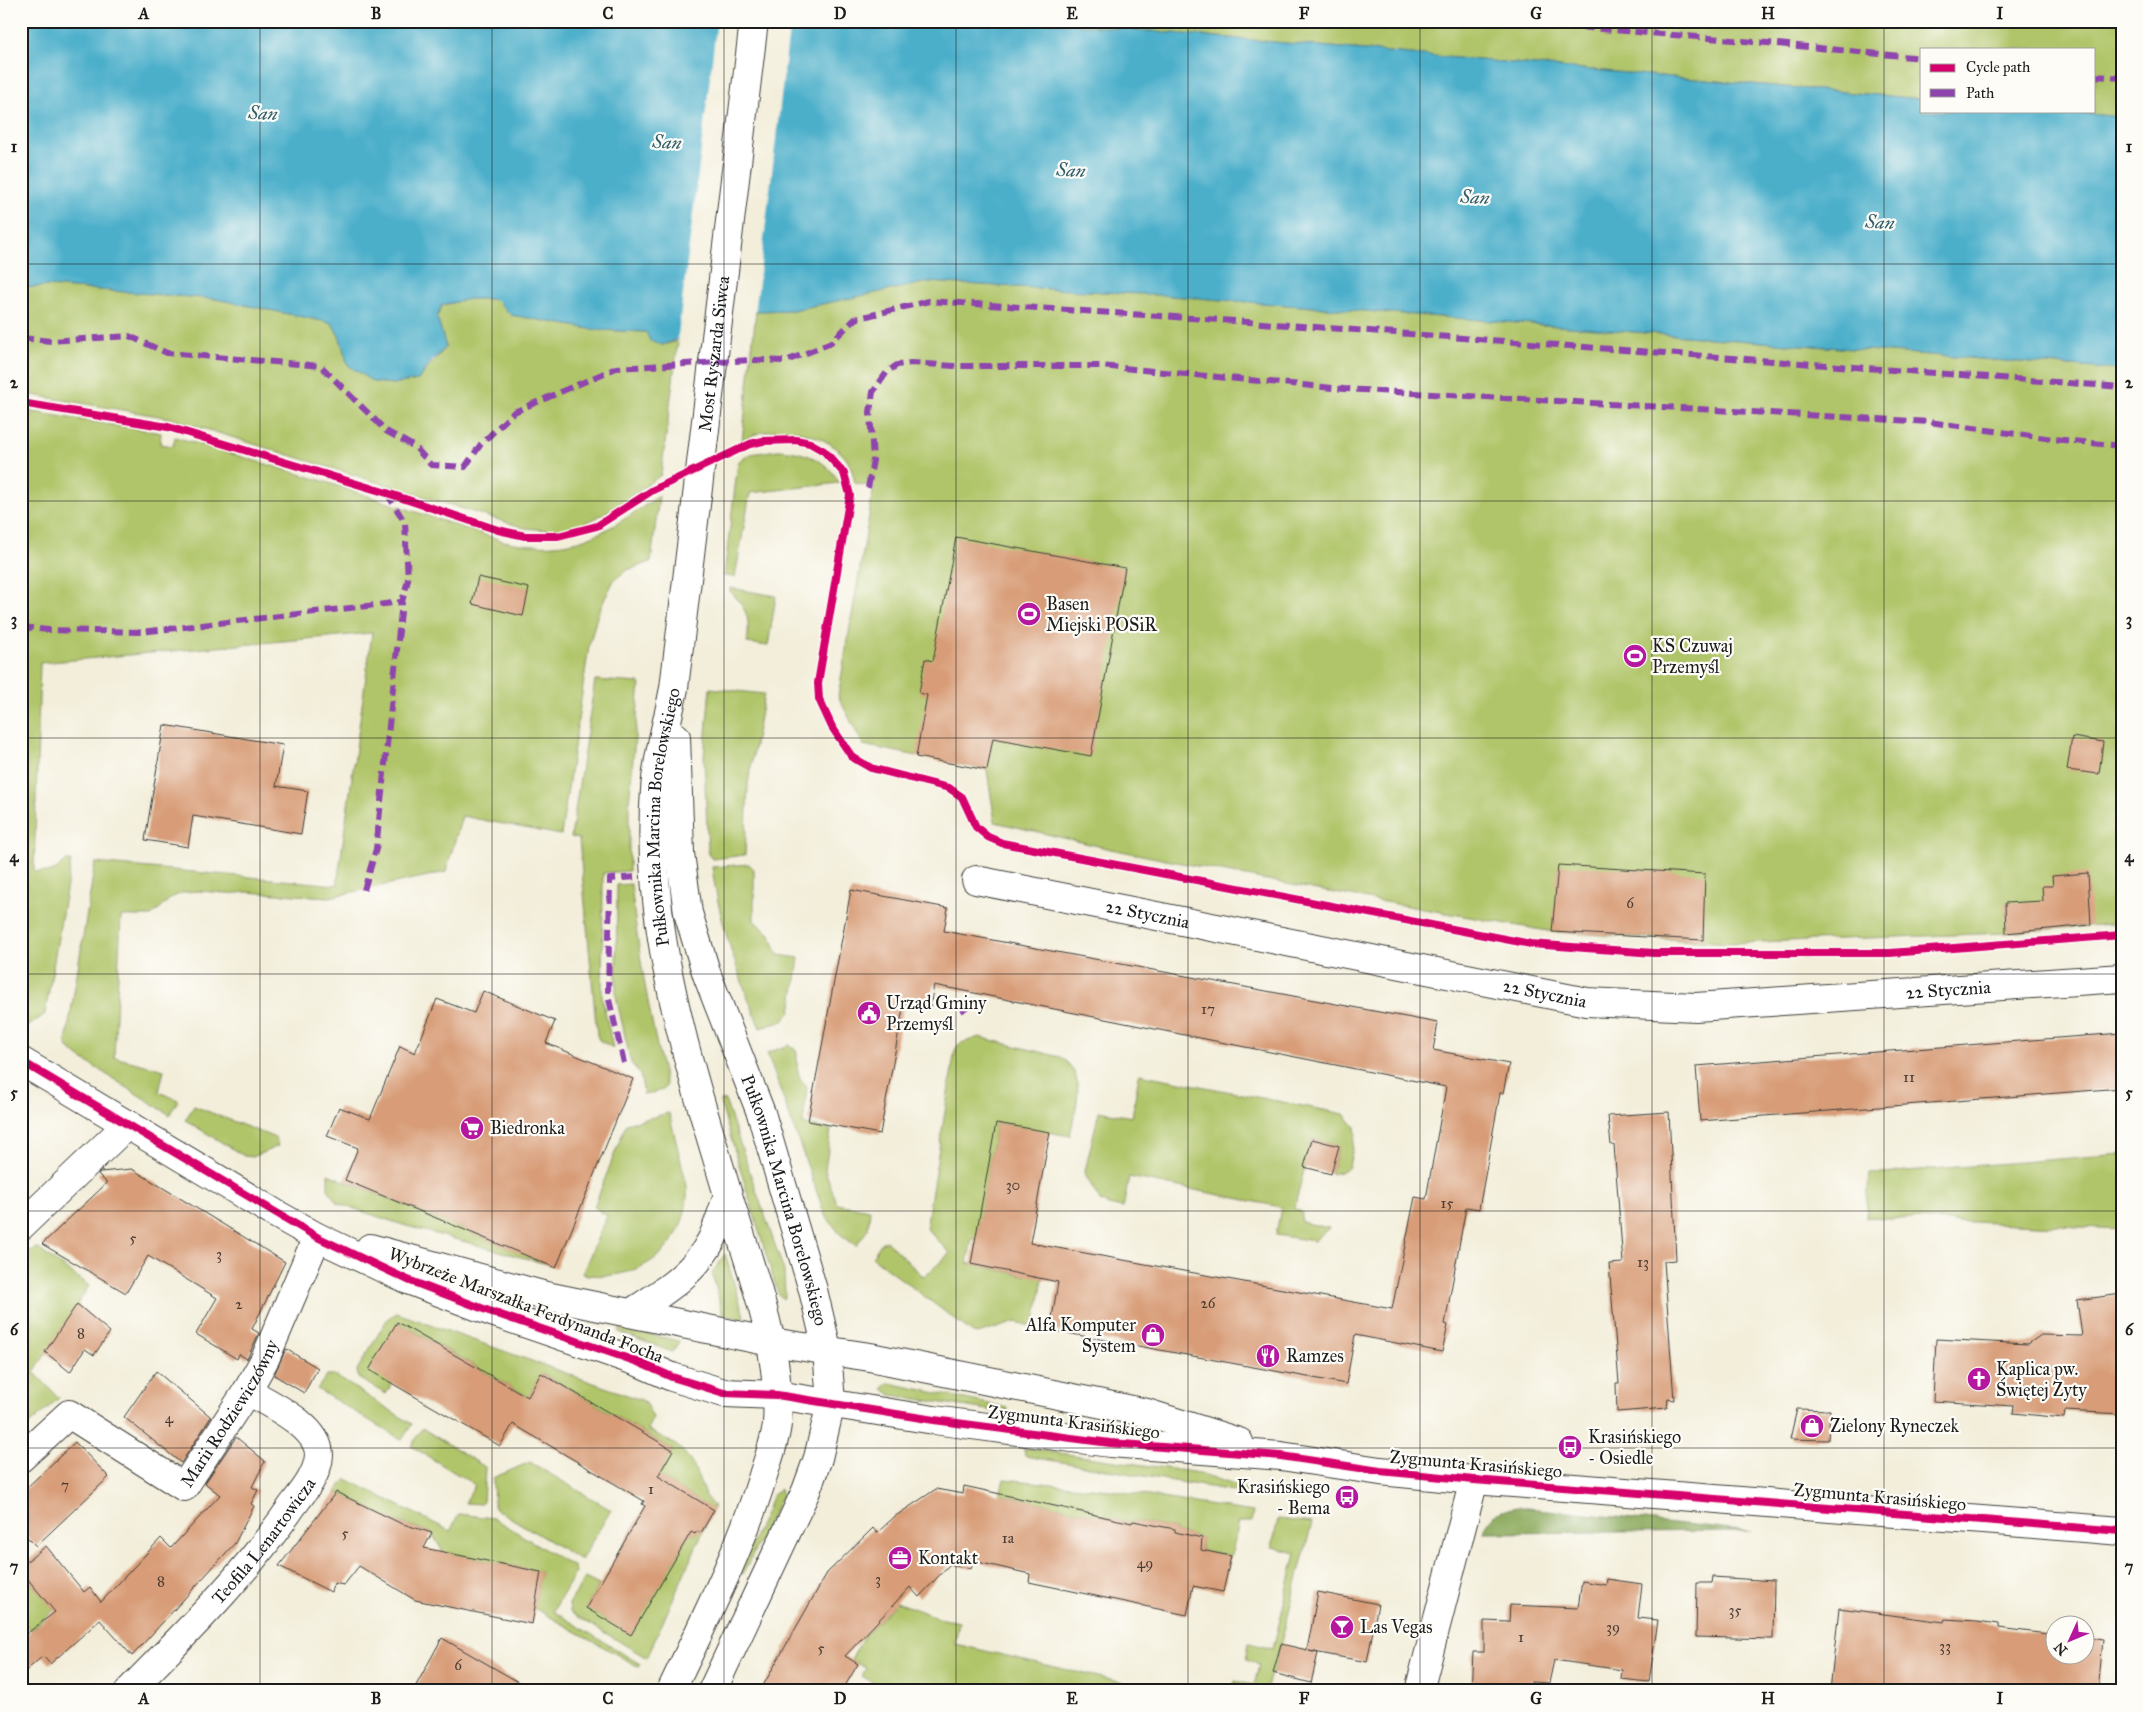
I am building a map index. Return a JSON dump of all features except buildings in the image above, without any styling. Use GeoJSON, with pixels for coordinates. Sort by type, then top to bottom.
{"type":"FeatureCollection","features":[{"type":"Feature","properties":{"kind":"street","name":"Most Ryszarda Siwca"},"geometry":{"type":"LineString","coordinates":[[674,688],[754,21]]}},
{"type":"Feature","properties":{"kind":"street","name":"Pułkownika Marcina Borelowskiego"},"geometry":{"type":"LineString","coordinates":[[671,1691],[726,1574],[752,1512],[776,1427],[777,1395],[771,1342],[672,996],[656,887],[655,788],[674,688]]}},
{"type":"Feature","properties":{"kind":"street","name":"Pułkownika Marcina Borelowskiego"},"geometry":{"type":"LineString","coordinates":[[674,688],[680,853],[688,913],[707,975],[761,1113],[814,1290],[827,1349],[831,1403],[818,1458],[806,1491],[712,1691]]}},
{"type":"Feature","properties":{"kind":"street","name":"22 Stycznia"},"geometry":{"type":"LineString","coordinates":[[976,880],[1586,1002],[1696,1007],[2122,978]]}},
{"type":"Feature","properties":{"kind":"street","name":"Wybrzeże Marszałka Ferdynanda Focha"},"geometry":{"type":"LineString","coordinates":[[21,1061],[317,1237],[408,1280],[489,1311],[638,1362],[672,1377],[724,1393],[777,1395],[831,1403]]}},
{"type":"Feature","properties":{"kind":"street"},"geometry":{"type":"LineString","coordinates":[[21,1226],[128,1124]]}},
{"type":"Feature","properties":{"kind":"street"},"geometry":{"type":"LineString","coordinates":[[630,1313],[680,1280],[692,1266],[711,1240],[728,1196]]}},
{"type":"Feature","properties":{"kind":"street","name":"Wybrzeże Marszałka Ferdynanda Focha"},"geometry":{"type":"LineString","coordinates":[[317,1237],[376,1250],[546,1296],[771,1342],[827,1349]]}},
{"type":"Feature","properties":{"kind":"street","name":"Marii Rodziewiczówny"},"geometry":{"type":"LineString","coordinates":[[21,1458],[69,1414],[184,1487],[247,1391],[265,1359],[317,1237]]}},
{"type":"Feature","properties":{"kind":"street","name":"Zygmunta Krasińskiego"},"geometry":{"type":"LineString","coordinates":[[827,1349],[1147,1413],[1281,1456]]}},
{"type":"Feature","properties":{"kind":"street","name":"Teofila Lenartowicza"},"geometry":{"type":"LineString","coordinates":[[130,1691],[211,1609],[274,1534],[313,1477],[319,1454],[309,1432],[292,1417],[247,1391]]}},
{"type":"Feature","properties":{"kind":"street","name":"Zygmunta Krasińskiego"},"geometry":{"type":"LineString","coordinates":[[831,1403],[934,1420],[1110,1443],[1281,1456],[1380,1470],[1474,1480],[2122,1532]]}},
{"type":"Feature","properties":{"kind":"street"},"geometry":{"type":"LineString","coordinates":[[1419,1691],[1474,1480]]}},
{"type":"Feature","properties":{"kind":"green space"},"geometry":{"type":"Polygon","coordinates":[[[1036,21],[2122,21],[2122,117],[2067,112],[2096,112],[2096,48],[1920,48],[1920,99],[1036,21]]]}},
{"type":"Feature","properties":{"kind":"green space","name":"KS Czuwaj Przemyśl"},"geometry":{"type":"Polygon","coordinates":[[[928,282],[1159,295],[2122,370],[2122,923],[2006,933],[1731,943],[1553,932],[1312,889],[1111,849],[995,822],[987,770],[863,745],[838,696],[874,487],[855,483],[853,473],[845,457],[824,440],[811,435],[796,431],[767,431],[742,441],[756,311],[793,310],[928,282]]]}},
{"type":"Feature","properties":{"kind":"green space"},"geometry":{"type":"Polygon","coordinates":[[[48,286],[216,299],[332,323],[340,338],[348,365],[373,382],[393,384],[418,380],[446,347],[437,317],[443,305],[470,299],[495,299],[511,315],[596,330],[646,332],[662,345],[678,341],[661,475],[626,500],[586,523],[560,530],[525,528],[170,418],[21,393],[21,288],[48,286]]]}},
{"type":"Feature","properties":{"kind":"green space"},"geometry":{"type":"Polygon","coordinates":[[[21,410],[161,433],[160,444],[173,446],[175,437],[323,481],[503,541],[528,545],[569,543],[586,538],[621,521],[659,496],[651,562],[627,570],[614,580],[598,613],[589,646],[561,835],[462,816],[446,872],[330,897],[192,891],[171,898],[151,916],[121,916],[114,1057],[164,1070],[159,1092],[178,1100],[170,1115],[79,1057],[68,1048],[66,1042],[95,863],[337,885],[372,633],[40,663],[34,872],[52,872],[66,861],[71,861],[45,1014],[29,1026],[21,1028],[21,410]]]}},
{"type":"Feature","properties":{"kind":"green space"},"geometry":{"type":"Polygon","coordinates":[[[778,450],[796,452],[821,462],[839,483],[750,493],[735,577],[724,576],[738,462],[751,454],[778,450]]]}},
{"type":"Feature","properties":{"kind":"green space"},"geometry":{"type":"Polygon","coordinates":[[[730,588],[776,596],[768,646],[747,643],[748,621],[744,609],[730,591],[730,588]]]}},
{"type":"Feature","properties":{"kind":"green space"},"geometry":{"type":"Polygon","coordinates":[[[595,680],[640,683],[629,803],[629,871],[603,873],[602,997],[613,1048],[599,1040],[597,1035],[579,839],[571,837],[595,680]]]}},
{"type":"Feature","properties":{"kind":"green space"},"geometry":{"type":"Polygon","coordinates":[[[710,688],[764,694],[748,784],[745,855],[712,859],[708,853],[704,756],[710,688]]]}},
{"type":"Feature","properties":{"kind":"green space"},"geometry":{"type":"Polygon","coordinates":[[[749,864],[754,869],[754,921],[770,934],[778,955],[799,958],[791,1012],[783,1021],[760,1028],[737,969],[725,929],[712,867],[749,864]]]}},
{"type":"Feature","properties":{"kind":"green space"},"geometry":{"type":"Polygon","coordinates":[[[631,884],[645,986],[666,1086],[663,1090],[644,1095],[640,1074],[631,1063],[616,996],[617,885],[631,884]]]}},
{"type":"Feature","properties":{"kind":"green space"},"geometry":{"type":"Polygon","coordinates":[[[979,1037],[1060,1057],[1069,1064],[1074,1073],[1078,1093],[1070,1136],[996,1123],[976,1240],[972,1239],[967,1263],[1027,1276],[1048,1252],[1034,1327],[1016,1322],[978,1334],[973,1333],[872,1257],[882,1242],[886,1241],[924,1277],[950,1253],[926,1228],[955,1050],[959,1044],[979,1037]]]}},
{"type":"Feature","properties":{"kind":"green space"},"geometry":{"type":"Polygon","coordinates":[[[789,1045],[797,1051],[799,1075],[807,1087],[803,1124],[831,1130],[825,1170],[837,1204],[870,1210],[868,1229],[856,1246],[840,1234],[825,1215],[767,1053],[789,1045]]]}},
{"type":"Feature","properties":{"kind":"green space"},"geometry":{"type":"Polygon","coordinates":[[[1139,1074],[1344,1114],[1355,1127],[1356,1133],[1349,1167],[1331,1174],[1339,1146],[1312,1139],[1294,1209],[1302,1212],[1301,1222],[1329,1228],[1314,1241],[1276,1235],[1281,1207],[1129,1177],[1123,1208],[1100,1201],[1085,1171],[1099,1111],[1132,1117],[1139,1074]]]}},
{"type":"Feature","properties":{"kind":"green space"},"geometry":{"type":"Polygon","coordinates":[[[725,1100],[784,1271],[785,1296],[783,1299],[778,1294],[720,1102],[725,1100]]]}},
{"type":"Feature","properties":{"kind":"green space"},"geometry":{"type":"Polygon","coordinates":[[[194,1106],[273,1137],[276,1139],[278,1146],[253,1157],[244,1156],[185,1120],[194,1106]]]}},
{"type":"Feature","properties":{"kind":"green space"},"geometry":{"type":"Polygon","coordinates":[[[669,1113],[687,1186],[686,1208],[680,1227],[670,1243],[657,1257],[642,1267],[623,1273],[603,1276],[582,1274],[607,1216],[594,1207],[626,1124],[669,1113]]]}},
{"type":"Feature","properties":{"kind":"green space"},"geometry":{"type":"Polygon","coordinates":[[[2122,1154],[2122,1229],[1866,1217],[1869,1174],[2122,1154]]]}},
{"type":"Feature","properties":{"kind":"green space"},"geometry":{"type":"Polygon","coordinates":[[[328,1174],[550,1265],[403,1225],[337,1203],[328,1189],[328,1174]]]}},
{"type":"Feature","properties":{"kind":"green space"},"geometry":{"type":"Polygon","coordinates":[[[37,1248],[89,1286],[34,1372],[59,1398],[21,1432],[21,1255],[37,1248]]]}},
{"type":"Feature","properties":{"kind":"green space"},"geometry":{"type":"Polygon","coordinates":[[[725,1254],[744,1316],[742,1319],[723,1315],[712,1273],[725,1254]]]}},
{"type":"Feature","properties":{"kind":"green space"},"geometry":{"type":"Polygon","coordinates":[[[397,1313],[644,1401],[653,1417],[647,1430],[670,1441],[687,1456],[692,1463],[705,1495],[714,1506],[647,1658],[570,1612],[569,1604],[585,1578],[599,1585],[586,1608],[631,1634],[691,1532],[695,1534],[710,1508],[658,1476],[673,1450],[542,1373],[528,1397],[398,1322],[392,1383],[386,1394],[358,1378],[357,1370],[388,1318],[397,1313]]]}},
{"type":"Feature","properties":{"kind":"green space"},"geometry":{"type":"Polygon","coordinates":[[[620,1328],[680,1341],[672,1352],[619,1332],[620,1328]]]}},
{"type":"Feature","properties":{"kind":"green space"},"geometry":{"type":"Polygon","coordinates":[[[327,1375],[334,1375],[412,1424],[402,1440],[317,1389],[327,1375]]]}},
{"type":"Feature","properties":{"kind":"green space"},"geometry":{"type":"Polygon","coordinates":[[[887,1383],[1008,1408],[1007,1413],[891,1395],[883,1389],[887,1383]]]}},
{"type":"Feature","properties":{"kind":"green space"},"geometry":{"type":"Polygon","coordinates":[[[422,1428],[485,1467],[483,1502],[481,1504],[465,1503],[475,1485],[411,1446],[422,1428]]]}},
{"type":"Feature","properties":{"kind":"green space"},"geometry":{"type":"Polygon","coordinates":[[[1024,1448],[1200,1473],[1251,1491],[1251,1494],[1025,1456],[1024,1448]]]}},
{"type":"Feature","properties":{"kind":"green space"},"geometry":{"type":"Polygon","coordinates":[[[530,1462],[611,1510],[581,1560],[494,1508],[493,1478],[530,1462]]]}},
{"type":"Feature","properties":{"kind":"green space"},"geometry":{"type":"Polygon","coordinates":[[[346,1479],[450,1531],[459,1514],[493,1518],[574,1567],[575,1574],[553,1611],[640,1664],[639,1667],[534,1608],[541,1572],[443,1552],[432,1533],[393,1520],[336,1492],[346,1479]]]}},
{"type":"Feature","properties":{"kind":"green space"},"geometry":{"type":"Polygon","coordinates":[[[1004,1479],[1110,1490],[1253,1512],[1251,1522],[1239,1522],[1231,1556],[1201,1550],[1202,1538],[1175,1532],[1175,1529],[1133,1521],[1132,1523],[1000,1494],[1004,1479]]]}},
{"type":"Feature","properties":{"kind":"green space"},"geometry":{"type":"Polygon","coordinates":[[[780,1489],[782,1495],[743,1574],[739,1571],[774,1493],[780,1489]]]}},
{"type":"Feature","properties":{"kind":"green space"},"geometry":{"type":"Polygon","coordinates":[[[1518,1507],[1751,1531],[1484,1533],[1488,1522],[1496,1514],[1518,1507]]]}},
{"type":"Feature","properties":{"kind":"green space"},"geometry":{"type":"Polygon","coordinates":[[[1278,1519],[1312,1523],[1273,1673],[1271,1673],[1266,1691],[1232,1691],[1235,1681],[1254,1685],[1259,1665],[1246,1659],[1249,1643],[1273,1649],[1296,1553],[1272,1547],[1278,1519]]]}},
{"type":"Feature","properties":{"kind":"green space"},"geometry":{"type":"Polygon","coordinates":[[[21,1571],[54,1610],[31,1630],[21,1620],[21,1571]]]}},
{"type":"Feature","properties":{"kind":"green space"},"geometry":{"type":"Polygon","coordinates":[[[897,1602],[939,1618],[959,1622],[955,1644],[1159,1691],[906,1691],[900,1687],[896,1691],[887,1691],[862,1676],[866,1668],[851,1660],[864,1636],[897,1602]]]}},
{"type":"Feature","properties":{"kind":"water","name":"San"},"geometry":{"type":"Polygon","coordinates":[[[21,21],[1036,21],[1920,99],[1920,112],[2067,112],[2122,117],[2122,370],[1159,295],[928,282],[793,310],[756,311],[662,345],[650,341],[646,332],[596,330],[511,315],[495,299],[470,299],[442,305],[437,317],[446,347],[431,362],[418,380],[394,384],[373,382],[348,365],[340,338],[332,323],[216,299],[48,286],[21,288],[21,21]]]}},
{"type":"Feature","properties":{"kind":"pier"},"geometry":{"type":"Polygon","coordinates":[[[717,21],[790,21],[755,314],[677,343],[717,21]]]}},
{"type":"Feature","properties":{"kind":"marked path"},"geometry":{"type":"LineString","coordinates":[[1509,21],[1920,58]]}},
{"type":"Feature","properties":{"kind":"marked path"},"geometry":{"type":"LineString","coordinates":[[2096,76],[2122,78]]}},
{"type":"Feature","properties":{"kind":"marked path"},"geometry":{"type":"LineString","coordinates":[[21,338],[51,341],[129,336],[167,353],[321,366],[386,431],[415,447],[431,465],[465,467],[481,444],[514,412],[616,368],[753,360],[786,361],[829,344],[855,319],[929,301],[1221,320],[2122,387]]}},
{"type":"Feature","properties":{"kind":"marked path"},"geometry":{"type":"LineString","coordinates":[[868,488],[873,460],[870,412],[873,392],[887,372],[897,365],[911,363],[954,366],[1101,366],[1344,389],[1929,422],[2053,439],[2122,446]]}},
{"type":"Feature","properties":{"kind":"marked path"},"geometry":{"type":"LineString","coordinates":[[21,627],[48,630],[141,632],[402,602],[408,580],[405,523],[387,493]]}},
{"type":"Feature","properties":{"kind":"marked path"},"geometry":{"type":"LineString","coordinates":[[364,890],[376,849],[402,602]]}},
{"type":"Feature","properties":{"kind":"marked path"},"geometry":{"type":"LineString","coordinates":[[624,1063],[608,995],[610,879],[637,877]]}},
{"type":"Feature","properties":{"kind":"marked path"},"geometry":{"type":"LineString","coordinates":[[961,1011],[974,1001]]}},
{"type":"Feature","properties":{"kind":"cycle path"},"geometry":{"type":"LineString","coordinates":[[21,403],[168,427],[387,493],[498,530],[525,536],[558,536],[597,526],[653,490],[750,444],[763,441],[796,440],[810,443],[824,451],[844,473],[850,495],[818,683],[819,699],[832,727],[852,757],[871,768],[949,788],[962,797],[976,827],[988,837],[1002,843],[1531,944],[1654,953],[1890,953],[2122,935]]}},
{"type":"Feature","properties":{"kind":"cycle path"},"geometry":{"type":"LineString","coordinates":[[21,1061],[317,1237],[408,1280],[489,1311],[638,1362],[672,1377],[724,1393],[777,1395],[934,1420],[1110,1443],[1281,1456],[1380,1471],[2122,1531]]}},
{"type":"Feature","properties":{"kind":"place","name":"Basen Miejski POSiR"},"geometry":{"type":"Point","coordinates":[1029,614]}},
{"type":"Feature","properties":{"kind":"place","name":"KS Czuwaj Przemyśl"},"geometry":{"type":"Point","coordinates":[1635,656]}},
{"type":"Feature","properties":{"kind":"place","name":"Urząd Gminy Przemyśl"},"geometry":{"type":"Point","coordinates":[869,1013]}},
{"type":"Feature","properties":{"kind":"place","name":"Biedronka"},"geometry":{"type":"Point","coordinates":[472,1128]}},
{"type":"Feature","properties":{"kind":"place","name":"Alfa Komputer System"},"geometry":{"type":"Point","coordinates":[1153,1335]}},
{"type":"Feature","properties":{"kind":"place","name":"Ramzes"},"geometry":{"type":"Point","coordinates":[1268,1356]}},
{"type":"Feature","properties":{"kind":"place","name":"Kaplica pw. Świętej Zyty"},"geometry":{"type":"Point","coordinates":[1979,1379]}},
{"type":"Feature","properties":{"kind":"place","name":"Zielony Ryneczek"},"geometry":{"type":"Point","coordinates":[1812,1426]}},
{"type":"Feature","properties":{"kind":"place","name":"Krasińskiego - Osiedle"},"geometry":{"type":"Point","coordinates":[1570,1447]}},
{"type":"Feature","properties":{"kind":"place","name":"Krasińskiego - Bema"},"geometry":{"type":"Point","coordinates":[1347,1497]}},
{"type":"Feature","properties":{"kind":"place","name":"Kontakt"},"geometry":{"type":"Point","coordinates":[900,1558]}},
{"type":"Feature","properties":{"kind":"place","name":"Las Vegas"},"geometry":{"type":"Point","coordinates":[1342,1627]}}]}
